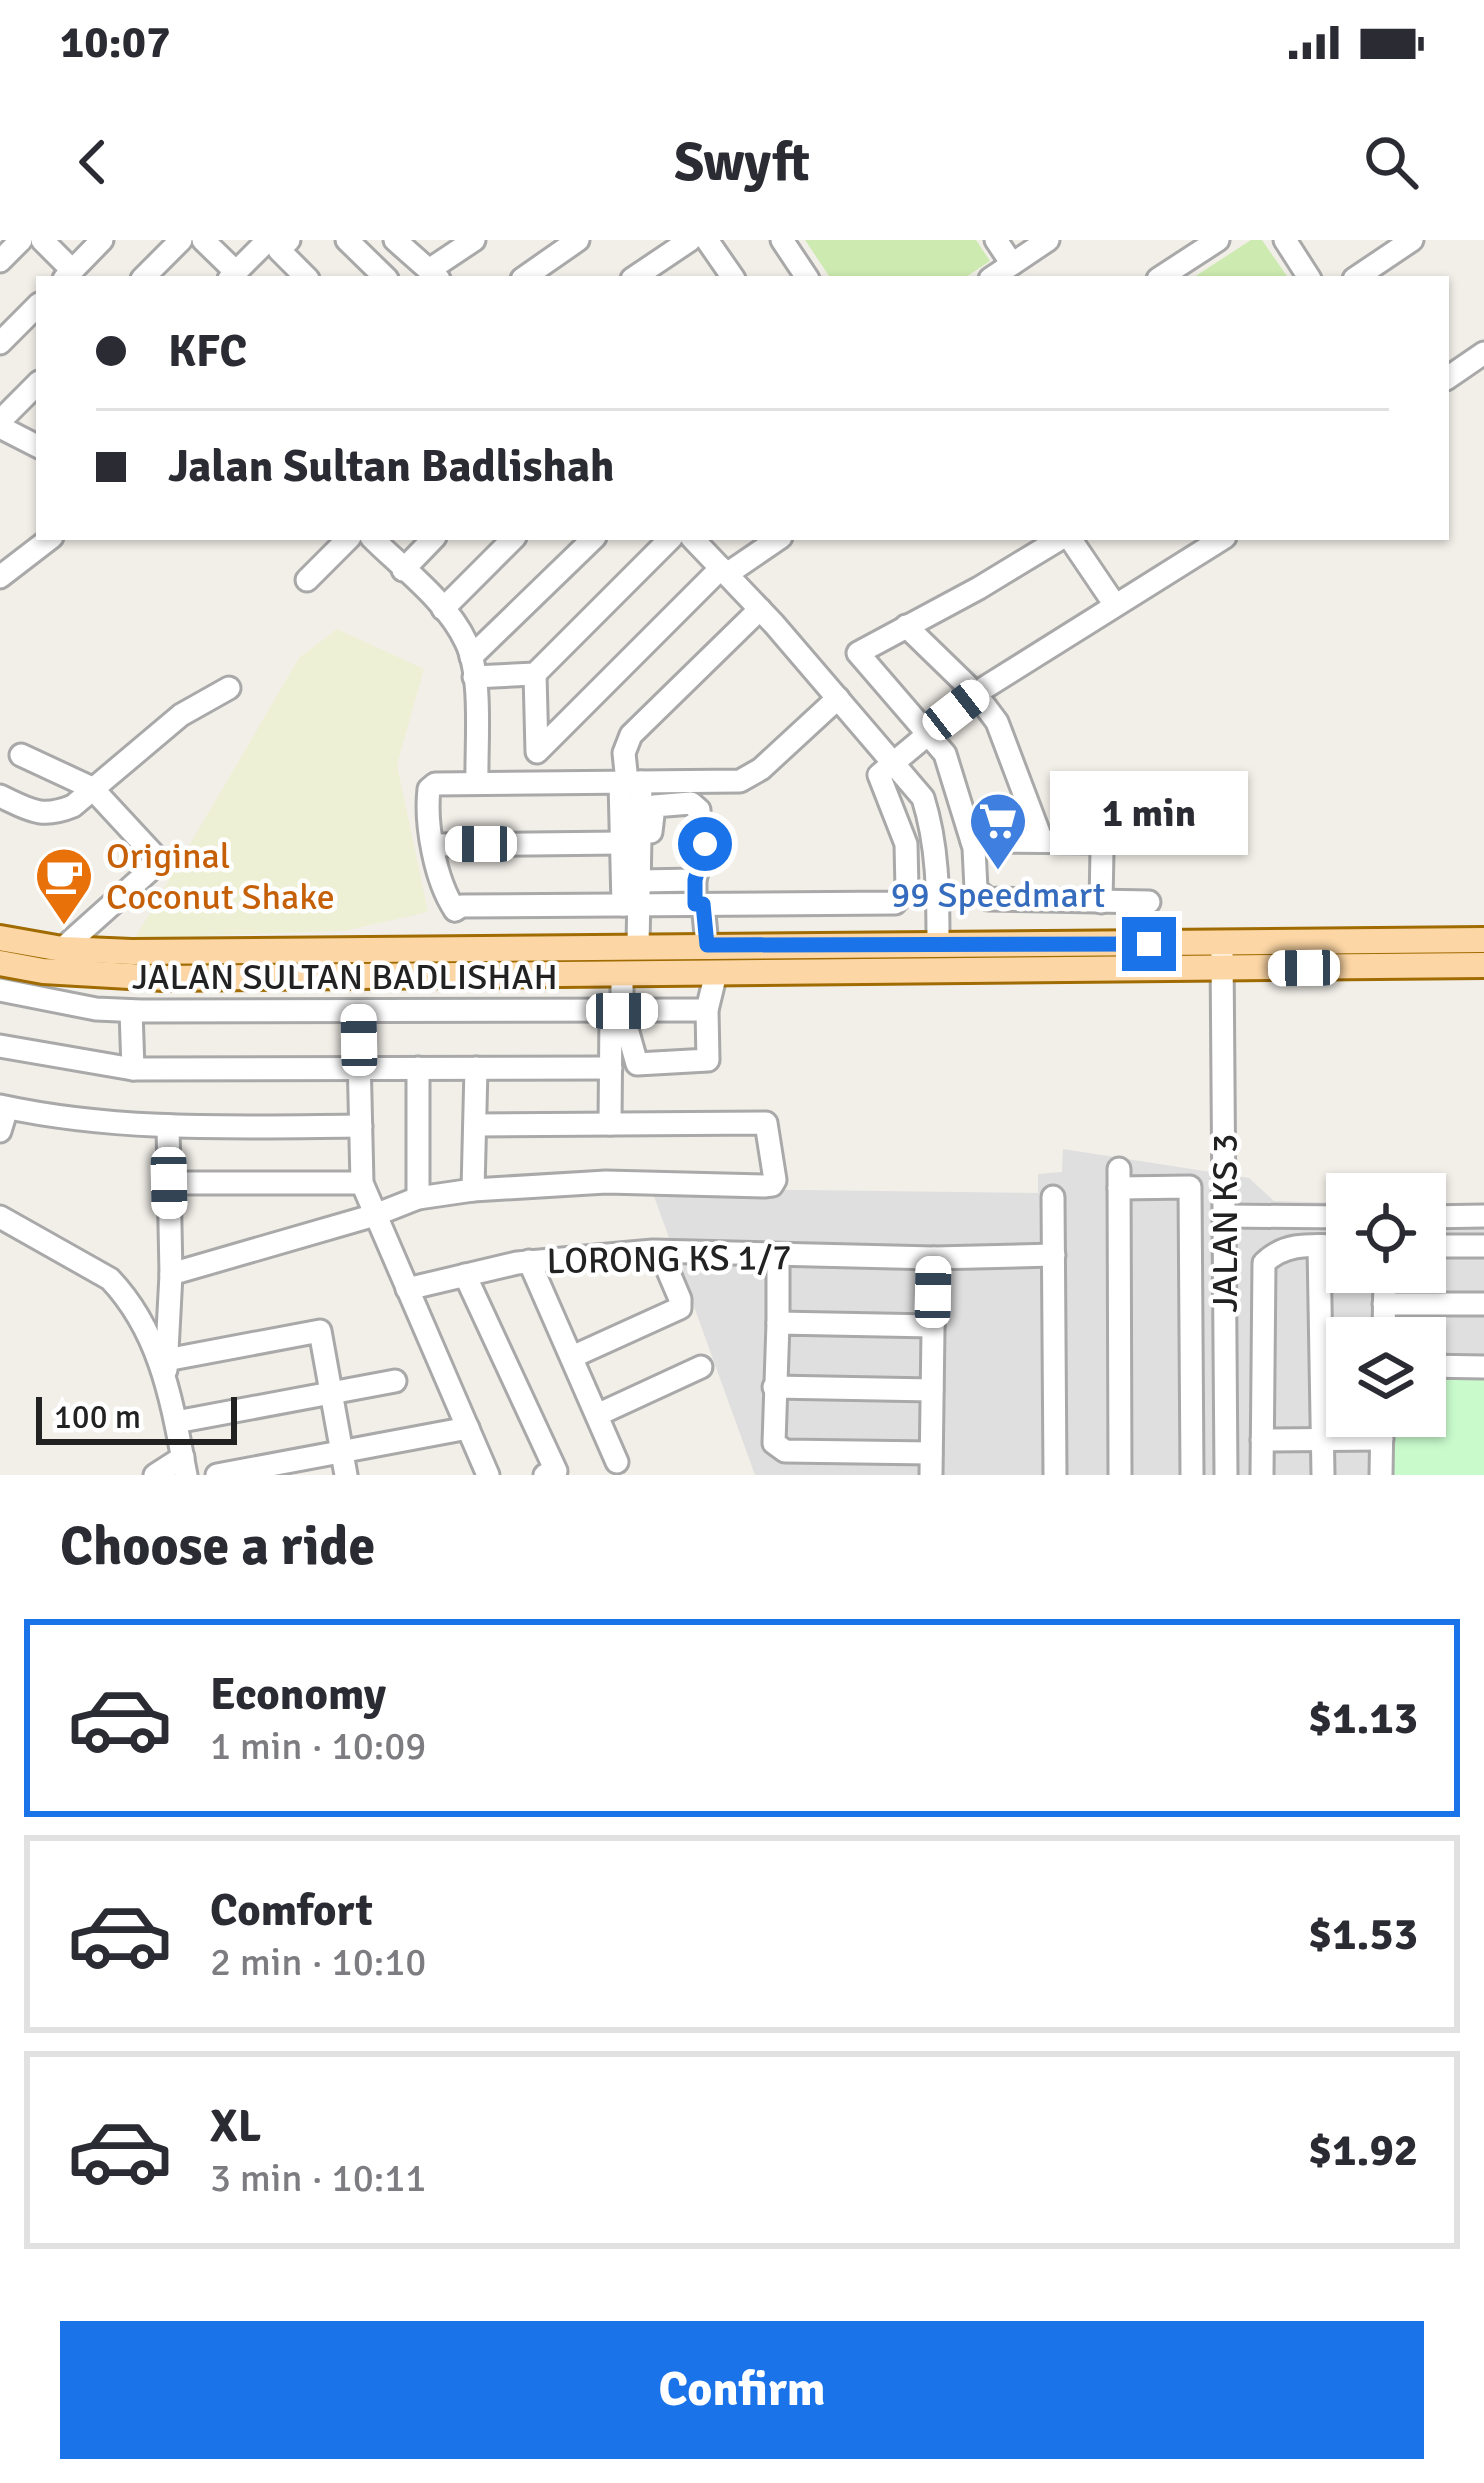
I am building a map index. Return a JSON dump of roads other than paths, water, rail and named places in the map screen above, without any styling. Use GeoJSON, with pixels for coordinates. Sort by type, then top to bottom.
{"type":"FeatureCollection","features":[{"type":"Feature","properties":{"kind":"main road","name":"JALAN SULTAN BADLISHAH"},"geometry":{"type":"LineString","coordinates":[[0,938],[62,949],[132,952],[1113,943],[1222,957],[1484,965]]}},
{"type":"Feature","properties":{"kind":"main road","name":"JALAN SULTAN BADLISHAH"},"geometry":{"type":"LineString","coordinates":[[0,962],[43,971],[131,978],[716,973],[1222,957],[1484,940]]}},
{"type":"Feature","properties":{"kind":"street"},"geometry":{"type":"LineString","coordinates":[[0,260],[21,240]]}},
{"type":"Feature","properties":{"kind":"street"},"geometry":{"type":"LineString","coordinates":[[42,240],[68,275],[102,240]]}},
{"type":"Feature","properties":{"kind":"street"},"geometry":{"type":"LineString","coordinates":[[145,276],[181,240]]}},
{"type":"Feature","properties":{"kind":"street"},"geometry":{"type":"LineString","coordinates":[[203,240],[232,276],[268,240]]}},
{"type":"Feature","properties":{"kind":"street"},"geometry":{"type":"LineString","coordinates":[[289,240],[279,250],[305,276]]}},
{"type":"Feature","properties":{"kind":"street"},"geometry":{"type":"LineString","coordinates":[[347,240],[384,276]]}},
{"type":"Feature","properties":{"kind":"street"},"geometry":{"type":"LineString","coordinates":[[395,240],[434,275],[474,240]]}},
{"type":"Feature","properties":{"kind":"street"},"geometry":{"type":"LineString","coordinates":[[526,276],[578,240]]}},
{"type":"Feature","properties":{"kind":"street"},"geometry":{"type":"LineString","coordinates":[[707,240],[732,276]]}},
{"type":"Feature","properties":{"kind":"street"},"geometry":{"type":"LineString","coordinates":[[782,240],[806,276]]}},
{"type":"Feature","properties":{"kind":"street"},"geometry":{"type":"LineString","coordinates":[[996,240],[1012,264]]}},
{"type":"Feature","properties":{"kind":"street"},"geometry":{"type":"LineString","coordinates":[[994,276],[1048,240]]}},
{"type":"Feature","properties":{"kind":"street"},"geometry":{"type":"LineString","coordinates":[[1163,276],[1218,240]]}},
{"type":"Feature","properties":{"kind":"street"},"geometry":{"type":"LineString","coordinates":[[1285,240],[1308,276]]}},
{"type":"Feature","properties":{"kind":"street"},"geometry":{"type":"LineString","coordinates":[[1358,276],[1412,240]]}},
{"type":"Feature","properties":{"kind":"street"},"geometry":{"type":"LineString","coordinates":[[657,272],[681,242]]}},
{"type":"Feature","properties":{"kind":"street"},"geometry":{"type":"LineString","coordinates":[[0,343],[36,307]]}},
{"type":"Feature","properties":{"kind":"street"},"geometry":{"type":"LineString","coordinates":[[1449,377],[1484,353]]}},
{"type":"Feature","properties":{"kind":"street"},"geometry":{"type":"LineString","coordinates":[[36,385],[0,424],[36,445]]}},
{"type":"Feature","properties":{"kind":"street"},"geometry":{"type":"LineString","coordinates":[[0,577],[48,540]]}},
{"type":"Feature","properties":{"kind":"street"},"geometry":{"type":"LineString","coordinates":[[373,540],[443,609],[466,642],[472,667],[477,783]]}},
{"type":"Feature","properties":{"kind":"street"},"geometry":{"type":"LineString","coordinates":[[403,570],[432,540]]}},
{"type":"Feature","properties":{"kind":"street"},"geometry":{"type":"LineString","coordinates":[[443,609],[511,540]]}},
{"type":"Feature","properties":{"kind":"street"},"geometry":{"type":"LineString","coordinates":[[472,667],[593,540]]}},
{"type":"Feature","properties":{"kind":"street"},"geometry":{"type":"LineString","coordinates":[[472,667],[535,674],[687,540]]}},
{"type":"Feature","properties":{"kind":"street"},"geometry":{"type":"LineString","coordinates":[[691,540],[838,698],[887,769],[923,798],[934,832],[938,943]]}},
{"type":"Feature","properties":{"kind":"street"},"geometry":{"type":"LineString","coordinates":[[537,752],[724,571],[776,540]]}},
{"type":"Feature","properties":{"kind":"street"},"geometry":{"type":"LineString","coordinates":[[1061,540],[860,650],[861,660],[945,754],[972,841],[976,889],[988,899],[1148,902]]}},
{"type":"Feature","properties":{"kind":"street"},"geometry":{"type":"LineString","coordinates":[[1068,540],[1114,605]]}},
{"type":"Feature","properties":{"kind":"street"},"geometry":{"type":"LineString","coordinates":[[887,769],[976,694],[1220,540]]}},
{"type":"Feature","properties":{"kind":"street"},"geometry":{"type":"LineString","coordinates":[[308,580],[338,541]]}},
{"type":"Feature","properties":{"kind":"street"},"geometry":{"type":"LineString","coordinates":[[640,869],[623,752],[631,735],[760,610]]}},
{"type":"Feature","properties":{"kind":"street"},"geometry":{"type":"LineString","coordinates":[[906,626],[998,722],[1042,841]]}},
{"type":"Feature","properties":{"kind":"street"},"geometry":{"type":"LineString","coordinates":[[535,674],[537,783]]}},
{"type":"Feature","properties":{"kind":"street"},"geometry":{"type":"LineString","coordinates":[[0,796],[51,814],[73,806],[181,715],[229,688]]}},
{"type":"Feature","properties":{"kind":"street"},"geometry":{"type":"LineString","coordinates":[[458,908],[446,896],[434,845],[428,800],[435,784],[749,778],[838,698]]}},
{"type":"Feature","properties":{"kind":"street"},"geometry":{"type":"LineString","coordinates":[[21,755],[92,788],[155,856],[154,864],[62,949]]}},
{"type":"Feature","properties":{"kind":"street"},"geometry":{"type":"LineString","coordinates":[[451,948],[451,914],[458,908],[895,903],[907,890],[906,844],[887,769]]}},
{"type":"Feature","properties":{"kind":"street"},"geometry":{"type":"LineString","coordinates":[[700,853],[705,844],[703,781]]}},
{"type":"Feature","properties":{"kind":"street"},"geometry":{"type":"LineString","coordinates":[[629,782],[621,843],[638,945]]}},
{"type":"Feature","properties":{"kind":"street"},"geometry":{"type":"LineString","coordinates":[[631,904],[651,848],[650,814],[659,804],[696,806],[700,853],[695,880],[707,945]]}},
{"type":"Feature","properties":{"kind":"street"},"geometry":{"type":"LineString","coordinates":[[972,841],[1101,844],[1113,943]]}},
{"type":"Feature","properties":{"kind":"street"},"geometry":{"type":"LineString","coordinates":[[434,845],[621,843]]}},
{"type":"Feature","properties":{"kind":"street"},"geometry":{"type":"LineString","coordinates":[[640,869],[695,880]]}},
{"type":"Feature","properties":{"kind":"street","name":"JALAN KS 3"},"geometry":{"type":"LineString","coordinates":[[1222,957],[1226,1475]]}},
{"type":"Feature","properties":{"kind":"street"},"geometry":{"type":"LineString","coordinates":[[617,1011],[638,1064],[708,1060],[707,1010],[716,973]]}},
{"type":"Feature","properties":{"kind":"street"},"geometry":{"type":"LineString","coordinates":[[610,1124],[622,974]]}},
{"type":"Feature","properties":{"kind":"street"},"geometry":{"type":"LineString","coordinates":[[0,990],[131,1011],[707,1010]]}},
{"type":"Feature","properties":{"kind":"street"},"geometry":{"type":"LineString","coordinates":[[131,1011],[133,1069]]}},
{"type":"Feature","properties":{"kind":"street"},"geometry":{"type":"LineString","coordinates":[[358,1012],[362,1183],[488,1475]]}},
{"type":"Feature","properties":{"kind":"street"},"geometry":{"type":"LineString","coordinates":[[0,1046],[133,1069],[611,1068]]}},
{"type":"Feature","properties":{"kind":"street"},"geometry":{"type":"LineString","coordinates":[[418,1068],[418,1198]]}},
{"type":"Feature","properties":{"kind":"street"},"geometry":{"type":"LineString","coordinates":[[473,1190],[476,1068]]}},
{"type":"Feature","properties":{"kind":"street"},"geometry":{"type":"LineString","coordinates":[[0,1131],[4,1107],[57,1119],[168,1127],[361,1126]]}},
{"type":"Feature","properties":{"kind":"street"},"geometry":{"type":"LineString","coordinates":[[171,1274],[375,1215],[418,1198],[606,1182],[772,1185],[776,1180],[766,1123],[475,1125]]}},
{"type":"Feature","properties":{"kind":"street"},"geometry":{"type":"LineString","coordinates":[[155,1475],[184,1466],[166,1365],[171,1274],[168,1127]]}},
{"type":"Feature","properties":{"kind":"street"},"geometry":{"type":"LineString","coordinates":[[1120,1475],[1119,1178],[1190,1187],[1192,1475]]}},
{"type":"Feature","properties":{"kind":"street"},"geometry":{"type":"LineString","coordinates":[[169,1183],[362,1183]]}},
{"type":"Feature","properties":{"kind":"street"},"geometry":{"type":"LineString","coordinates":[[1053,1197],[1055,1475]]}},
{"type":"Feature","properties":{"kind":"street"},"geometry":{"type":"LineString","coordinates":[[1224,1216],[1326,1217]]}},
{"type":"Feature","properties":{"kind":"street"},"geometry":{"type":"LineString","coordinates":[[1446,1217],[1484,1216]]}},
{"type":"Feature","properties":{"kind":"street"},"geometry":{"type":"LineString","coordinates":[[0,1217],[110,1279],[127,1298],[166,1365]]}},
{"type":"Feature","properties":{"kind":"street"},"geometry":{"type":"LineString","coordinates":[[1323,1475],[1319,1246],[1326,1246]]}},
{"type":"Feature","properties":{"kind":"street","name":"JALAN KS 3"},"geometry":{"type":"LineString","coordinates":[[1262,1475],[1264,1264],[1284,1249],[1319,1246]]}},
{"type":"Feature","properties":{"kind":"street"},"geometry":{"type":"LineString","coordinates":[[1446,1246],[1484,1246]]}},
{"type":"Feature","properties":{"kind":"street"},"geometry":{"type":"LineString","coordinates":[[572,1357],[680,1308],[660,1252]]}},
{"type":"Feature","properties":{"kind":"street","name":"LORONG KS 1/7"},"geometry":{"type":"LineString","coordinates":[[407,1289],[529,1262],[660,1252],[934,1258],[1054,1255]]}},
{"type":"Feature","properties":{"kind":"street"},"geometry":{"type":"LineString","coordinates":[[778,1255],[774,1443],[785,1451],[931,1464],[934,1258]]}},
{"type":"Feature","properties":{"kind":"street"},"geometry":{"type":"LineString","coordinates":[[1190,1259],[1224,1259]]}},
{"type":"Feature","properties":{"kind":"street"},"geometry":{"type":"LineString","coordinates":[[529,1262],[617,1462]]}},
{"type":"Feature","properties":{"kind":"street"},"geometry":{"type":"LineString","coordinates":[[465,1275],[556,1471],[544,1475]]}},
{"type":"Feature","properties":{"kind":"street"},"geometry":{"type":"LineString","coordinates":[[1384,1293],[1384,1317]]}},
{"type":"Feature","properties":{"kind":"street"},"geometry":{"type":"LineString","coordinates":[[1384,1304],[1484,1304]]}},
{"type":"Feature","properties":{"kind":"street"},"geometry":{"type":"LineString","coordinates":[[778,1324],[933,1326]]}},
{"type":"Feature","properties":{"kind":"street"},"geometry":{"type":"LineString","coordinates":[[166,1365],[320,1331],[346,1475]]}},
{"type":"Feature","properties":{"kind":"street"},"geometry":{"type":"LineString","coordinates":[[1446,1366],[1484,1367]]}},
{"type":"Feature","properties":{"kind":"street"},"geometry":{"type":"LineString","coordinates":[[597,1415],[701,1367]]}},
{"type":"Feature","properties":{"kind":"street"},"geometry":{"type":"LineString","coordinates":[[176,1422],[395,1381]]}},
{"type":"Feature","properties":{"kind":"street"},"geometry":{"type":"LineString","coordinates":[[774,1387],[932,1390]]}},
{"type":"Feature","properties":{"kind":"street"},"geometry":{"type":"LineString","coordinates":[[217,1475],[468,1428]]}},
{"type":"Feature","properties":{"kind":"street"},"geometry":{"type":"LineString","coordinates":[[1262,1440],[1339,1437]]}},
{"type":"Feature","properties":{"kind":"street"},"geometry":{"type":"LineString","coordinates":[[1381,1475],[1382,1437]]}},
{"type":"Feature","properties":{"kind":"place","name":"99 Speedmart"},"geometry":{"type":"Point","coordinates":[998,872]}},
{"type":"Feature","properties":{"kind":"place","name":"Original Coconut Shake"},"geometry":{"type":"Point","coordinates":[64,927]}}]}
